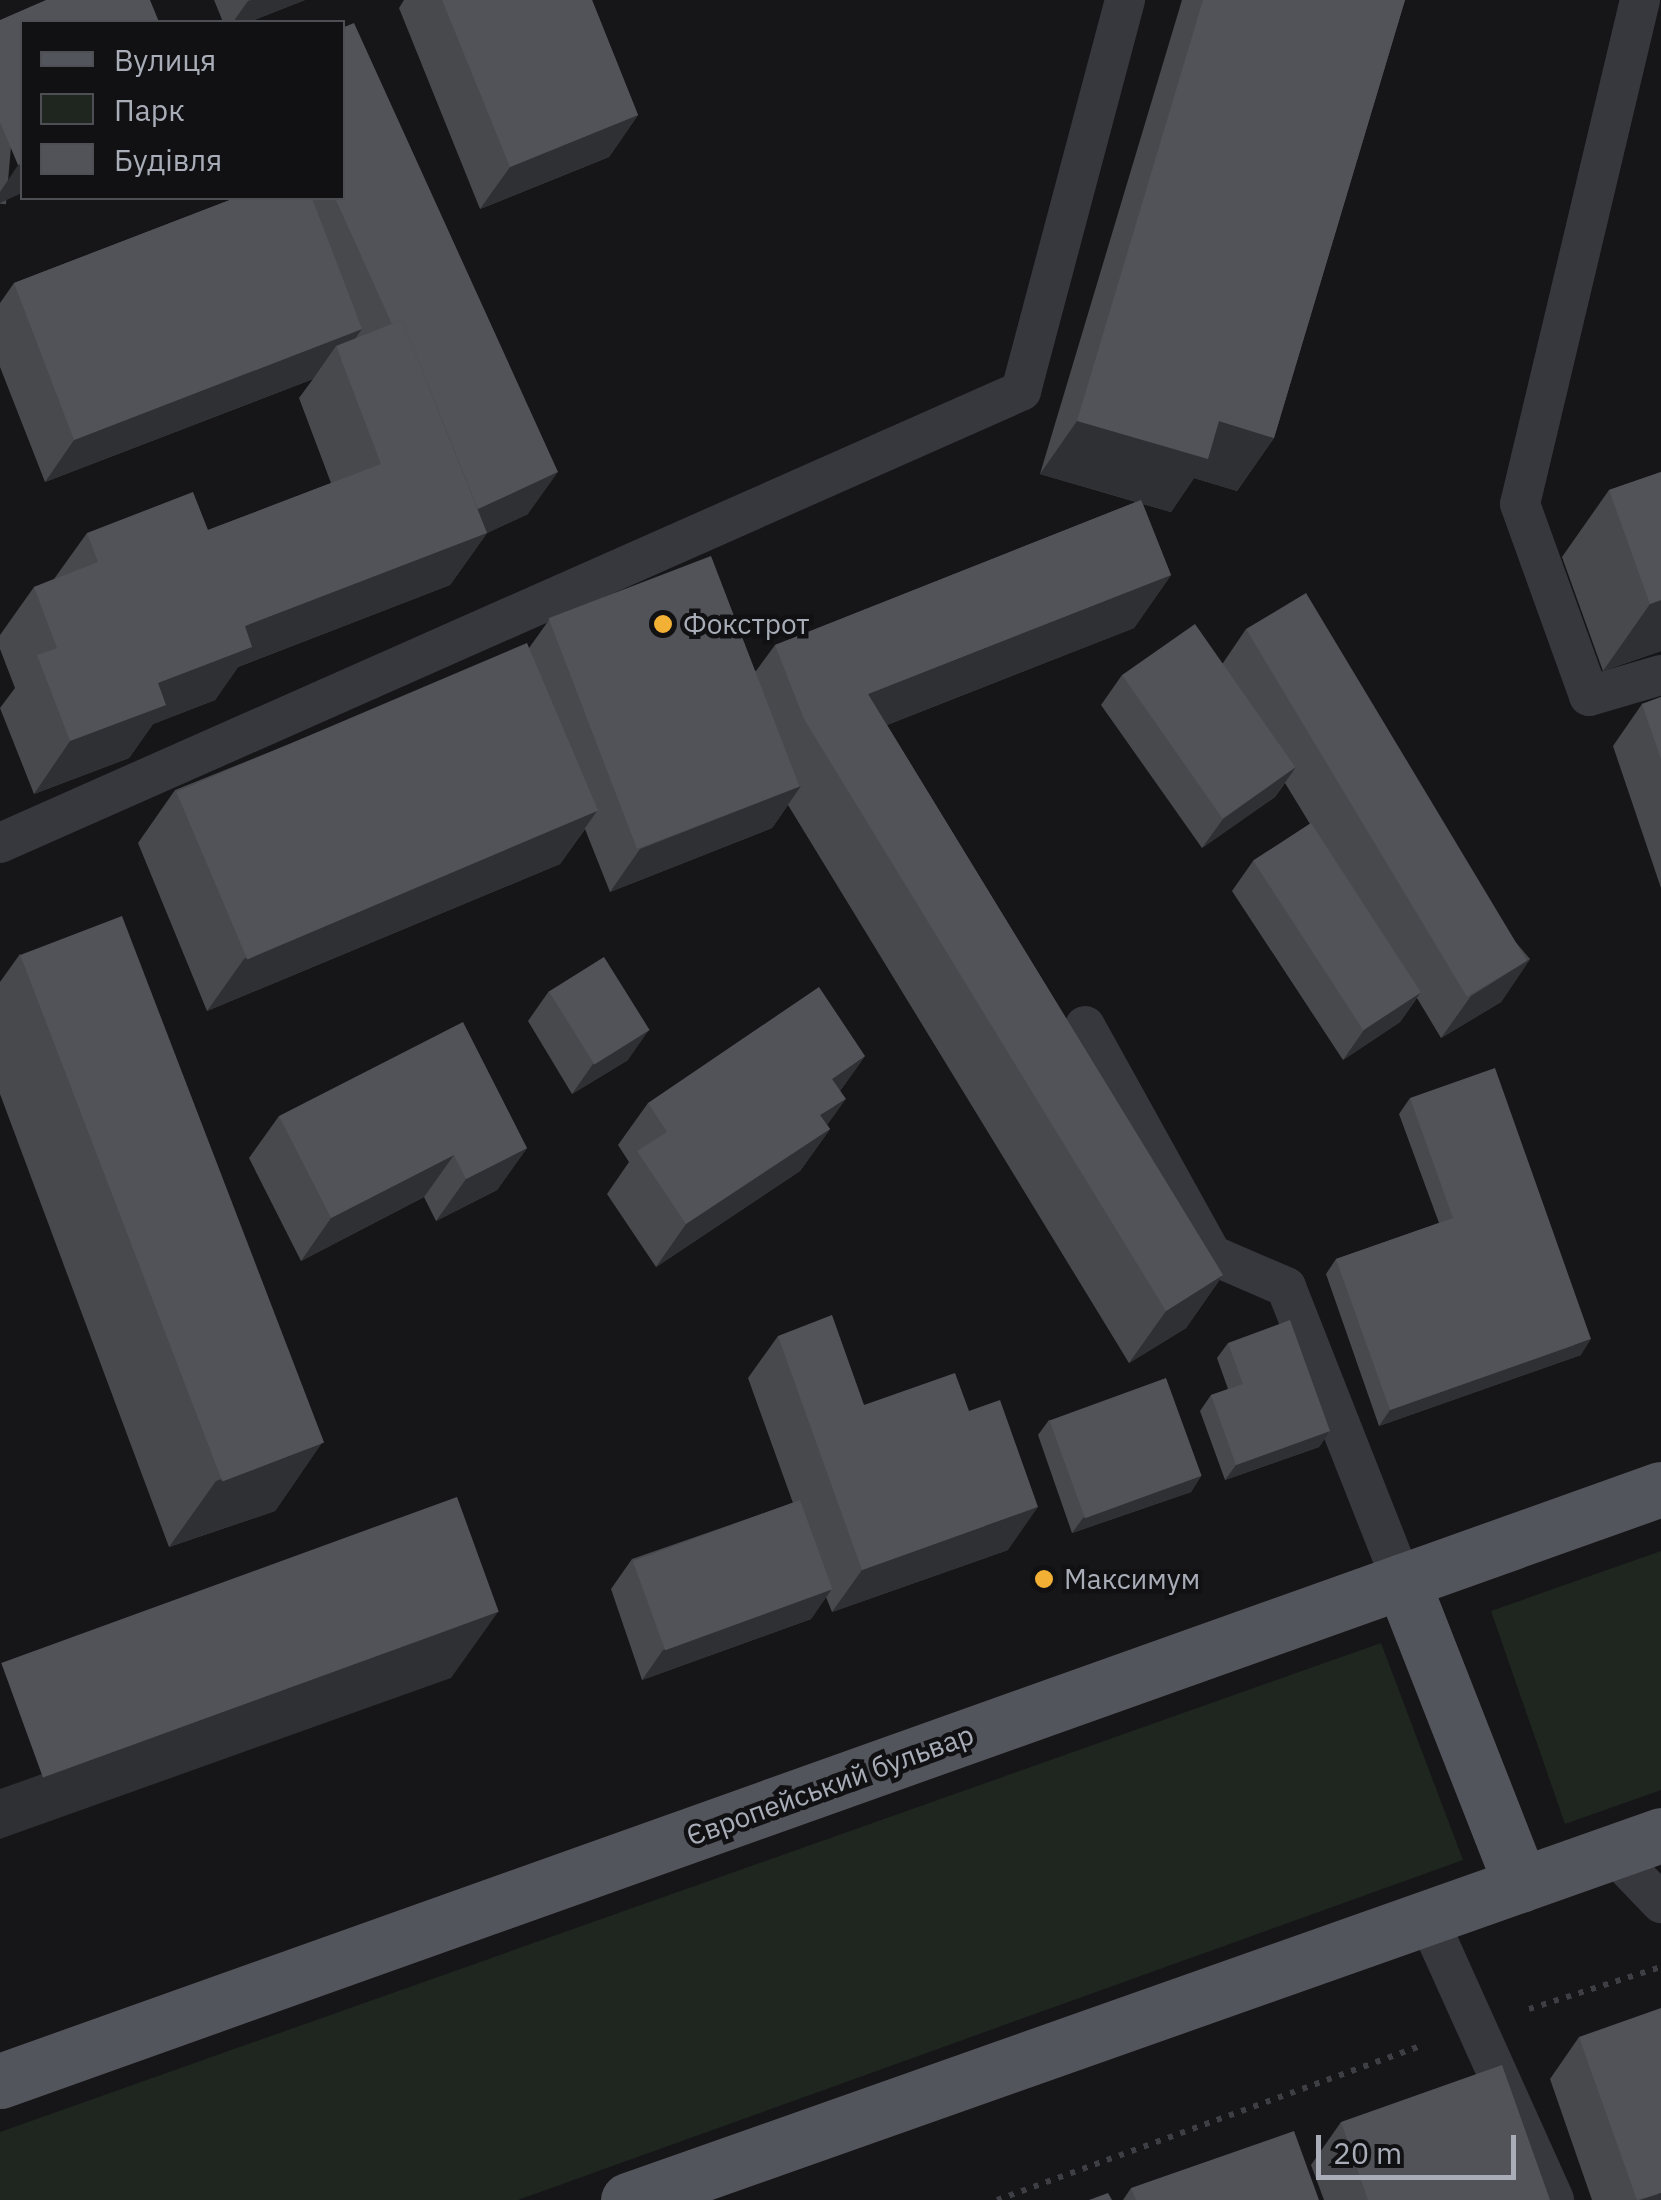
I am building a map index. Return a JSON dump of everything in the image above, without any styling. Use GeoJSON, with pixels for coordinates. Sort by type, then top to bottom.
{"type":"FeatureCollection","features":[{"type":"Feature","properties":{"kind":"main road","name":"Європейський бульвар"},"geometry":{"type":"LineString","coordinates":[[0,2081],[1661,1489]]}},
{"type":"Feature","properties":{"kind":"main road"},"geometry":{"type":"LineString","coordinates":[[1402,1582],[1521,1884]]}},
{"type":"Feature","properties":{"kind":"main road"},"geometry":{"type":"LineString","coordinates":[[628,2200],[1636,1843]]}},
{"type":"Feature","properties":{"kind":"lane"},"geometry":{"type":"LineString","coordinates":[[0,841],[1021,391],[1125,0]]}},
{"type":"Feature","properties":{"kind":"lane"},"geometry":{"type":"LineString","coordinates":[[1640,0],[1520,504],[1588,696],[1661,675]]}},
{"type":"Feature","properties":{"kind":"lane"},"geometry":{"type":"LineString","coordinates":[[1085,1026],[1212,1254],[1286,1287],[1402,1582]]}},
{"type":"Feature","properties":{"kind":"lane"},"geometry":{"type":"LineString","coordinates":[[1636,1843],[1661,1903]]}},
{"type":"Feature","properties":{"kind":"lane"},"geometry":{"type":"LineString","coordinates":[[1426,1918],[1554,2200]]}},
{"type":"Feature","properties":{"kind":"path"},"geometry":{"type":"LineString","coordinates":[[996,2200],[1476,2026],[1661,1967]]}},
{"type":"Feature","properties":{"kind":"green space"},"geometry":{"type":"Polygon","coordinates":[[[1661,1551],[1661,1790],[1565,1824],[1491,1611],[1661,1551]]]}},
{"type":"Feature","properties":{"kind":"green space"},"geometry":{"type":"Polygon","coordinates":[[[1381,1643],[1463,1860],[518,2200],[0,2200],[0,2132],[1381,1643]]]}},
{"type":"Feature","properties":{"kind":"building"},"geometry":{"type":"Polygon","coordinates":[[[46,0],[150,0],[158,20],[20,20],[18,165],[0,122],[0,20],[46,0]]]}},
{"type":"Feature","properties":{"kind":"building"},"geometry":{"type":"Polygon","coordinates":[[[442,0],[592,0],[638,115],[510,167],[442,0]]]}},
{"type":"Feature","properties":{"kind":"building"},"geometry":{"type":"Polygon","coordinates":[[[1203,0],[1405,0],[1274,438],[1219,421],[1208,459],[1077,421],[1203,0]]]}},
{"type":"Feature","properties":{"kind":"building"},"geometry":{"type":"Polygon","coordinates":[[[354,23],[558,472],[478,509],[402,320],[392,324],[336,200],[345,200],[345,27],[354,23]]]}},
{"type":"Feature","properties":{"kind":"building"},"geometry":{"type":"Polygon","coordinates":[[[230,200],[313,200],[362,329],[74,440],[14,283],[230,200]]]}},
{"type":"Feature","properties":{"kind":"building"},"geometry":{"type":"Polygon","coordinates":[[[402,320],[487,533],[245,626],[252,647],[158,683],[166,705],[70,741],[37,655],[57,648],[34,587],[98,562],[87,533],[193,492],[208,530],[381,464],[336,346],[402,320]]]}},
{"type":"Feature","properties":{"kind":"building"},"geometry":{"type":"Polygon","coordinates":[[[1661,472],[1661,600],[1650,604],[1609,490],[1661,472]]]}},
{"type":"Feature","properties":{"kind":"building"},"geometry":{"type":"Polygon","coordinates":[[[1141,500],[1171,575],[868,694],[1223,1275],[1166,1311],[804,719],[775,645],[1141,500]]]}},
{"type":"Feature","properties":{"kind":"building"},"geometry":{"type":"Polygon","coordinates":[[[711,556],[800,787],[637,849],[549,618],[711,556]]]}},
{"type":"Feature","properties":{"kind":"building"},"geometry":{"type":"Polygon","coordinates":[[[1306,593],[1527,961],[1467,997],[1246,629],[1306,593]]]}},
{"type":"Feature","properties":{"kind":"building"},"geometry":{"type":"Polygon","coordinates":[[[1195,624],[1295,767],[1222,818],[1122,675],[1195,624]]]}},
{"type":"Feature","properties":{"kind":"building"},"geometry":{"type":"Polygon","coordinates":[[[527,643],[598,811],[247,959],[176,792],[527,643]]]}},
{"type":"Feature","properties":{"kind":"building"},"geometry":{"type":"Polygon","coordinates":[[[1661,697],[1661,759],[1642,704],[1661,697]]]}},
{"type":"Feature","properties":{"kind":"building"},"geometry":{"type":"Polygon","coordinates":[[[1311,823],[1421,992],[1363,1030],[1253,861],[1311,823]]]}},
{"type":"Feature","properties":{"kind":"building"},"geometry":{"type":"Polygon","coordinates":[[[122,916],[324,1443],[222,1482],[20,955],[122,916]]]}},
{"type":"Feature","properties":{"kind":"building"},"geometry":{"type":"Polygon","coordinates":[[[604,957],[650,1030],[594,1064],[549,991],[604,957]]]}},
{"type":"Feature","properties":{"kind":"building"},"geometry":{"type":"Polygon","coordinates":[[[819,987],[865,1056],[832,1079],[846,1099],[820,1115],[830,1129],[686,1224],[637,1151],[667,1132],[648,1103],[819,987]]]}},
{"type":"Feature","properties":{"kind":"building"},"geometry":{"type":"Polygon","coordinates":[[[463,1022],[527,1148],[466,1179],[454,1155],[331,1218],[279,1116],[463,1022]]]}},
{"type":"Feature","properties":{"kind":"building"},"geometry":{"type":"Polygon","coordinates":[[[1495,1068],[1591,1339],[1390,1410],[1336,1259],[1453,1218],[1410,1098],[1495,1068]]]}},
{"type":"Feature","properties":{"kind":"building"},"geometry":{"type":"Polygon","coordinates":[[[832,1315],[864,1405],[955,1373],[969,1411],[1000,1400],[1038,1507],[862,1570],[778,1336],[832,1315]]]}},
{"type":"Feature","properties":{"kind":"building"},"geometry":{"type":"Polygon","coordinates":[[[1290,1320],[1330,1431],[1236,1465],[1211,1395],[1243,1384],[1228,1343],[1290,1320]]]}},
{"type":"Feature","properties":{"kind":"building"},"geometry":{"type":"Polygon","coordinates":[[[1166,1378],[1202,1476],[1085,1518],[1049,1420],[1166,1378]]]}},
{"type":"Feature","properties":{"kind":"building"},"geometry":{"type":"Polygon","coordinates":[[[457,1497],[499,1612],[43,1778],[1,1663],[457,1497]]]}},
{"type":"Feature","properties":{"kind":"building"},"geometry":{"type":"Polygon","coordinates":[[[800,1500],[832,1589],[665,1650],[633,1561],[800,1500]]]}},
{"type":"Feature","properties":{"kind":"building"},"geometry":{"type":"Polygon","coordinates":[[[1661,2008],[1661,2193],[1637,2200],[1579,2037],[1661,2008]]]}},
{"type":"Feature","properties":{"kind":"building"},"geometry":{"type":"Polygon","coordinates":[[[1502,2065],[1550,2200],[1368,2200],[1341,2122],[1502,2065]]]}},
{"type":"Feature","properties":{"kind":"building"},"geometry":{"type":"Polygon","coordinates":[[[1294,2131],[1319,2200],[1136,2200],[1131,2188],[1294,2131]]]}},
{"type":"Feature","properties":{"kind":"building"},"geometry":{"type":"Polygon","coordinates":[[[1108,2193],[1112,2200],[1089,2200],[1108,2193]]]}},
{"type":"Feature","properties":{"kind":"place","name":"Фокстрот"},"geometry":{"type":"Point","coordinates":[663,624]}},
{"type":"Feature","properties":{"kind":"place","name":"Максимум"},"geometry":{"type":"Point","coordinates":[1044,1579]}}]}
